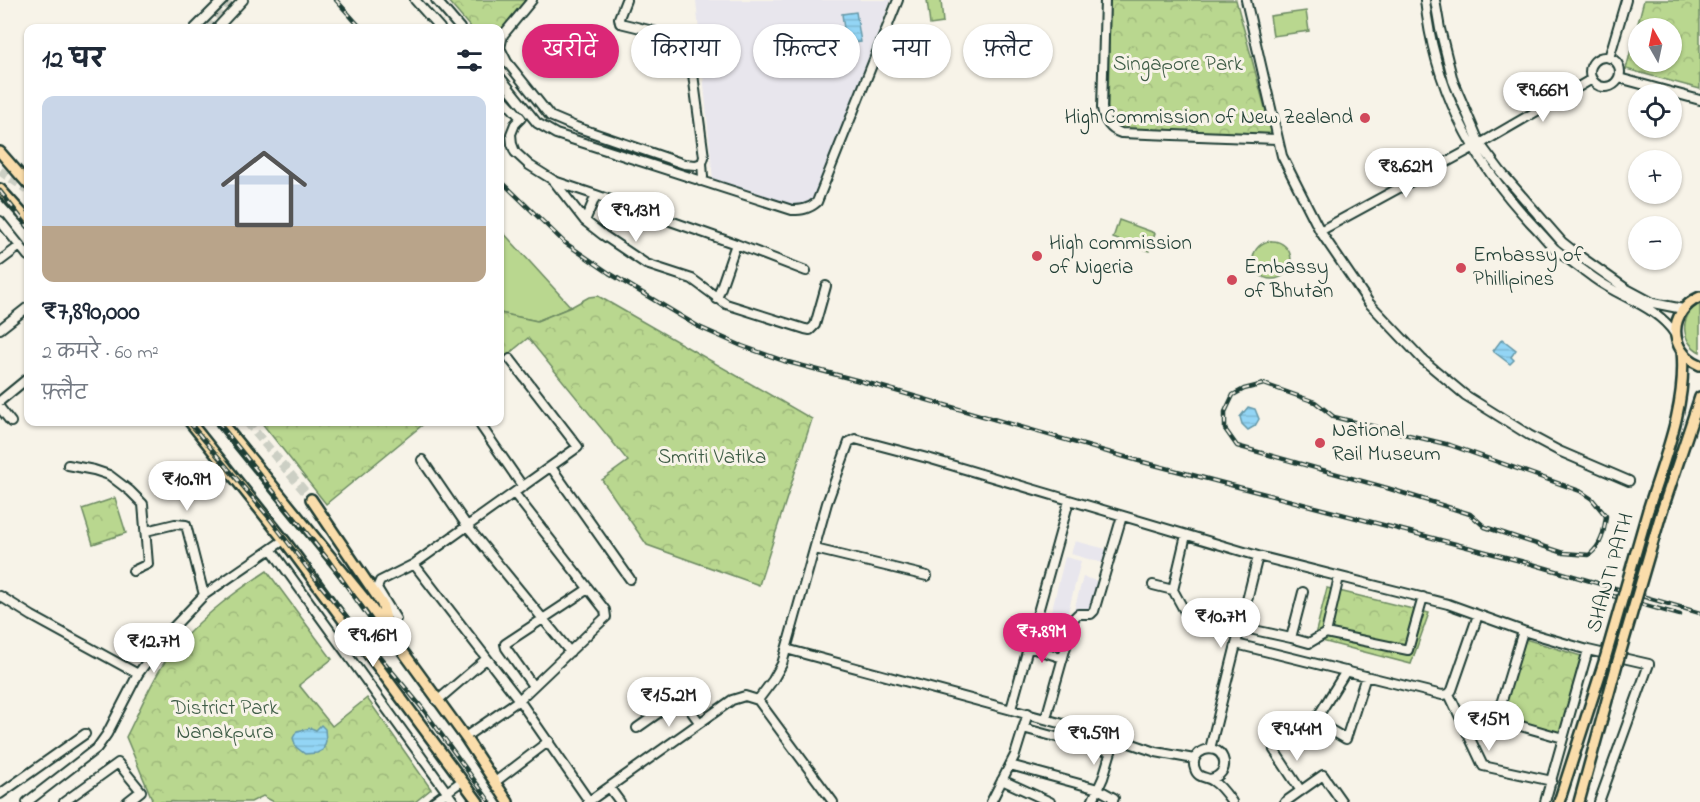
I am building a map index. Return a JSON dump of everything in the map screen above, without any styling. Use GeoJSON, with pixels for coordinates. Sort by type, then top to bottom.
{"type":"FeatureCollection","features":[{"type":"Feature","properties":{"kind":"main road"},"geometry":{"type":"LineString","coordinates":[[0,152],[24,179]]}},
{"type":"Feature","properties":{"kind":"main road"},"geometry":{"type":"LineString","coordinates":[[0,189],[24,216]]}},
{"type":"Feature","properties":{"kind":"main road"},"geometry":{"type":"LineString","coordinates":[[1700,297],[1683,309],[1677,321],[1676,334],[1682,351],[1691,361],[1700,365]]}},
{"type":"Feature","properties":{"kind":"main road","name":"SHANTI PATH"},"geometry":{"type":"LineString","coordinates":[[1559,802],[1605,659],[1680,402],[1684,372],[1682,351]]}},
{"type":"Feature","properties":{"kind":"main road","name":"SHANTI PATH"},"geometry":{"type":"LineString","coordinates":[[1579,802],[1661,514],[1700,397]]}},
{"type":"Feature","properties":{"kind":"main road"},"geometry":{"type":"LineString","coordinates":[[193,426],[284,540],[478,802]]}},
{"type":"Feature","properties":{"kind":"main road"},"geometry":{"type":"LineString","coordinates":[[224,426],[364,598],[465,737],[508,802]]}},
{"type":"Feature","properties":{"kind":"main road"},"geometry":{"type":"LineString","coordinates":[[311,499],[382,604],[391,636]]}},
{"type":"Feature","properties":{"kind":"street"},"geometry":{"type":"LineString","coordinates":[[199,24],[223,0]]}},
{"type":"Feature","properties":{"kind":"street"},"geometry":{"type":"LineString","coordinates":[[221,24],[243,0]]}},
{"type":"Feature","properties":{"kind":"street"},"geometry":{"type":"LineString","coordinates":[[415,0],[436,24]]}},
{"type":"Feature","properties":{"kind":"street"},"geometry":{"type":"LineString","coordinates":[[436,0],[457,24]]}},
{"type":"Feature","properties":{"kind":"street"},"geometry":{"type":"LineString","coordinates":[[504,34],[532,0]]}},
{"type":"Feature","properties":{"kind":"street"},"geometry":{"type":"LineString","coordinates":[[626,0],[619,18],[620,23],[682,38],[689,44],[704,157],[703,177],[700,181]]}},
{"type":"Feature","properties":{"kind":"street"},"geometry":{"type":"LineString","coordinates":[[504,82],[537,123],[556,134],[792,210],[811,207],[817,202],[898,0]]}},
{"type":"Feature","properties":{"kind":"street"},"geometry":{"type":"LineString","coordinates":[[1105,0],[1102,108],[1107,123],[1113,130],[1128,133],[1277,139]]}},
{"type":"Feature","properties":{"kind":"street"},"geometry":{"type":"LineString","coordinates":[[1245,0],[1277,139],[1290,175],[1320,231],[1380,317],[1452,386],[1486,409],[1559,451],[1629,481]]}},
{"type":"Feature","properties":{"kind":"street"},"geometry":{"type":"LineString","coordinates":[[1425,0],[1432,49],[1443,84],[1476,146],[1513,204],[1554,248],[1606,286],[1664,320],[1676,334]]}},
{"type":"Feature","properties":{"kind":"street"},"geometry":{"type":"LineString","coordinates":[[1436,0],[1442,39],[1453,81],[1476,146],[1562,242],[1625,288],[1665,307],[1683,309]]}},
{"type":"Feature","properties":{"kind":"street"},"geometry":{"type":"LineString","coordinates":[[1610,58],[1626,0]]}},
{"type":"Feature","properties":{"kind":"street"},"geometry":{"type":"LineString","coordinates":[[504,56],[545,111],[557,120],[684,164],[702,163]]}},
{"type":"Feature","properties":{"kind":"street"},"geometry":{"type":"LineString","coordinates":[[1605,57],[1610,58],[1620,68],[1619,78],[1613,85],[1599,86],[1592,79],[1591,69],[1596,61],[1605,57]]}},
{"type":"Feature","properties":{"kind":"street"},"geometry":{"type":"LineString","coordinates":[[1619,78],[1700,100]]}},
{"type":"Feature","properties":{"kind":"street"},"geometry":{"type":"LineString","coordinates":[[1320,231],[1476,146],[1592,79]]}},
{"type":"Feature","properties":{"kind":"street"},"geometry":{"type":"LineString","coordinates":[[504,99],[521,118]]}},
{"type":"Feature","properties":{"kind":"street"},"geometry":{"type":"LineString","coordinates":[[529,113],[515,124],[511,134],[512,144],[515,152],[529,165],[553,180],[806,271]]}},
{"type":"Feature","properties":{"kind":"street"},"geometry":{"type":"LineString","coordinates":[[553,180],[585,221],[637,259],[692,279],[717,299],[734,308],[810,330],[815,325],[826,286]]}},
{"type":"Feature","properties":{"kind":"street"},"geometry":{"type":"LineString","coordinates":[[585,221],[596,195]]}},
{"type":"Feature","properties":{"kind":"street"},"geometry":{"type":"LineString","coordinates":[[0,221],[24,251]]}},
{"type":"Feature","properties":{"kind":"street"},"geometry":{"type":"LineString","coordinates":[[717,299],[736,244]]}},
{"type":"Feature","properties":{"kind":"street"},"geometry":{"type":"LineString","coordinates":[[0,261],[20,246]]}},
{"type":"Feature","properties":{"kind":"street"},"geometry":{"type":"LineString","coordinates":[[0,329],[24,310]]}},
{"type":"Feature","properties":{"kind":"street"},"geometry":{"type":"LineString","coordinates":[[396,619],[376,586],[380,581],[414,564],[578,447],[510,358]]}},
{"type":"Feature","properties":{"kind":"street"},"geometry":{"type":"LineString","coordinates":[[0,401],[24,381]]}},
{"type":"Feature","properties":{"kind":"street"},"geometry":{"type":"LineString","coordinates":[[0,408],[11,422]]}},
{"type":"Feature","properties":{"kind":"street"},"geometry":{"type":"LineString","coordinates":[[481,426],[523,487]]}},
{"type":"Feature","properties":{"kind":"street"},"geometry":{"type":"LineString","coordinates":[[758,700],[779,671],[828,503],[849,442],[855,439],[931,459],[1258,556],[1448,604],[1523,631],[1588,650],[1649,664],[1601,802]]}},
{"type":"Feature","properties":{"kind":"street"},"geometry":{"type":"LineString","coordinates":[[422,460],[467,526],[570,652]]}},
{"type":"Feature","properties":{"kind":"street"},"geometry":{"type":"LineString","coordinates":[[68,465],[102,472],[130,491],[143,504],[148,564],[133,571]]}},
{"type":"Feature","properties":{"kind":"street"},"geometry":{"type":"LineString","coordinates":[[551,467],[630,579]]}},
{"type":"Feature","properties":{"kind":"street"},"geometry":{"type":"LineString","coordinates":[[465,737],[519,699],[606,617],[605,610],[514,493]]}},
{"type":"Feature","properties":{"kind":"street"},"geometry":{"type":"LineString","coordinates":[[1011,709],[1069,501]]}},
{"type":"Feature","properties":{"kind":"street"},"geometry":{"type":"LineString","coordinates":[[1046,718],[1076,615],[1091,614],[1094,611],[1122,516]]}},
{"type":"Feature","properties":{"kind":"street"},"geometry":{"type":"LineString","coordinates":[[146,531],[175,524],[186,525],[204,595]]}},
{"type":"Feature","properties":{"kind":"street"},"geometry":{"type":"LineString","coordinates":[[1186,535],[1173,590],[1185,612],[1240,627],[1309,643],[1326,633],[1408,650],[1423,597]]}},
{"type":"Feature","properties":{"kind":"street"},"geometry":{"type":"LineString","coordinates":[[27,802],[97,748],[107,734],[138,674],[167,634],[204,595],[284,540]]}},
{"type":"Feature","properties":{"kind":"street"},"geometry":{"type":"LineString","coordinates":[[271,549],[454,802]]}},
{"type":"Feature","properties":{"kind":"street"},"geometry":{"type":"LineString","coordinates":[[814,549],[927,576]]}},
{"type":"Feature","properties":{"kind":"street"},"geometry":{"type":"LineString","coordinates":[[1210,749],[1258,556]]}},
{"type":"Feature","properties":{"kind":"street"},"geometry":{"type":"LineString","coordinates":[[414,564],[519,699],[592,801],[699,722],[738,697],[745,696],[758,700],[833,802]]}},
{"type":"Feature","properties":{"kind":"street"},"geometry":{"type":"LineString","coordinates":[[1326,633],[1339,577]]}},
{"type":"Feature","properties":{"kind":"street"},"geometry":{"type":"LineString","coordinates":[[1153,585],[1173,590]]}},
{"type":"Feature","properties":{"kind":"street"},"geometry":{"type":"LineString","coordinates":[[533,686],[505,646],[507,642],[588,589]]}},
{"type":"Feature","properties":{"kind":"street"},"geometry":{"type":"LineString","coordinates":[[1291,638],[1303,592]]}},
{"type":"Feature","properties":{"kind":"street"},"geometry":{"type":"LineString","coordinates":[[0,596],[138,674]]}},
{"type":"Feature","properties":{"kind":"street"},"geometry":{"type":"LineString","coordinates":[[1236,644],[1443,695],[1449,694],[1452,690],[1478,615]]}},
{"type":"Feature","properties":{"kind":"street"},"geometry":{"type":"LineString","coordinates":[[1523,631],[1497,717],[1500,720],[1563,738]]}},
{"type":"Feature","properties":{"kind":"street"},"geometry":{"type":"LineString","coordinates":[[1028,647],[1063,658]]}},
{"type":"Feature","properties":{"kind":"street"},"geometry":{"type":"LineString","coordinates":[[786,649],[1046,718],[1156,752],[1194,759]]}},
{"type":"Feature","properties":{"kind":"street"},"geometry":{"type":"LineString","coordinates":[[1545,802],[1588,650]]}},
{"type":"Feature","properties":{"kind":"street"},"geometry":{"type":"LineString","coordinates":[[437,701],[486,659]]}},
{"type":"Feature","properties":{"kind":"street"},"geometry":{"type":"LineString","coordinates":[[1347,671],[1315,721],[1347,739],[1366,676]]}},
{"type":"Feature","properties":{"kind":"street"},"geometry":{"type":"LineString","coordinates":[[676,689],[699,722]]}},
{"type":"Feature","properties":{"kind":"street"},"geometry":{"type":"LineString","coordinates":[[1449,694],[1483,766],[1552,781]]}},
{"type":"Feature","properties":{"kind":"street"},"geometry":{"type":"LineString","coordinates":[[637,728],[681,697]]}},
{"type":"Feature","properties":{"kind":"street"},"geometry":{"type":"LineString","coordinates":[[991,802],[1010,765],[1028,713]]}},
{"type":"Feature","properties":{"kind":"street"},"geometry":{"type":"LineString","coordinates":[[1485,734],[1500,720]]}},
{"type":"Feature","properties":{"kind":"street"},"geometry":{"type":"LineString","coordinates":[[1023,728],[1111,752]]}},
{"type":"Feature","properties":{"kind":"street"},"geometry":{"type":"LineString","coordinates":[[1291,733],[1274,750],[1301,791]]}},
{"type":"Feature","properties":{"kind":"street"},"geometry":{"type":"LineString","coordinates":[[0,794],[85,734]]}},
{"type":"Feature","properties":{"kind":"street"},"geometry":{"type":"LineString","coordinates":[[1092,802],[1115,738]]}},
{"type":"Feature","properties":{"kind":"street"},"geometry":{"type":"LineString","coordinates":[[495,782],[549,741]]}},
{"type":"Feature","properties":{"kind":"street"},"geometry":{"type":"LineString","coordinates":[[1210,779],[1219,775],[1224,766],[1219,753],[1210,749],[1200,752],[1194,759],[1195,770],[1199,776],[1210,779],[1232,802]]}},
{"type":"Feature","properties":{"kind":"street"},"geometry":{"type":"LineString","coordinates":[[70,801],[118,763],[141,791],[127,802]]}},
{"type":"Feature","properties":{"kind":"street"},"geometry":{"type":"LineString","coordinates":[[1010,765],[1098,789],[1114,798],[1112,802]]}},
{"type":"Feature","properties":{"kind":"street"},"geometry":{"type":"LineString","coordinates":[[1285,802],[1323,775],[1342,802]]}},
{"type":"Feature","properties":{"kind":"street"},"geometry":{"type":"LineString","coordinates":[[1002,780],[1050,802]]}},
{"type":"Feature","properties":{"kind":"street"},"geometry":{"type":"LineString","coordinates":[[432,802],[462,781]]}},
{"type":"Feature","properties":{"kind":"street"},"geometry":{"type":"LineString","coordinates":[[609,787],[620,802]]}},
{"type":"Feature","properties":{"kind":"shaded area"},"geometry":{"type":"Polygon","coordinates":[[[696,0],[891,0],[882,24],[872,24],[872,49],[812,202],[795,206],[713,180],[703,78],[741,78],[741,24],[698,24],[696,0]]]}},
{"type":"Feature","properties":{"kind":"shaded area"},"geometry":{"type":"Polygon","coordinates":[[[1075,541],[1106,549],[1102,563],[1071,554],[1075,541]]]}},
{"type":"Feature","properties":{"kind":"shaded area"},"geometry":{"type":"Polygon","coordinates":[[[1065,557],[1081,561],[1058,652],[1042,649],[1065,557]]]}},
{"type":"Feature","properties":{"kind":"shaded area"},"geometry":{"type":"Polygon","coordinates":[[[1083,577],[1097,581],[1088,614],[1074,610],[1083,577]]]}},
{"type":"Feature","properties":{"kind":"green space"},"geometry":{"type":"Polygon","coordinates":[[[447,0],[526,0],[504,28],[504,24],[468,24],[447,0]]]}},
{"type":"Feature","properties":{"kind":"green space"},"geometry":{"type":"Polygon","coordinates":[[[927,0],[941,0],[943,23],[930,24],[927,0]]]}},
{"type":"Feature","properties":{"kind":"green space","name":"Singapore Park"},"geometry":{"type":"Polygon","coordinates":[[[1110,0],[1236,0],[1272,134],[1121,129],[1118,127],[1108,110],[1110,0]]]}},
{"type":"Feature","properties":{"kind":"green space"},"geometry":{"type":"Polygon","coordinates":[[[1644,0],[1700,0],[1700,89],[1637,72],[1682,72],[1682,18],[1639,18],[1644,0]]]}},
{"type":"Feature","properties":{"kind":"green space"},"geometry":{"type":"Polygon","coordinates":[[[1306,11],[1309,31],[1273,36],[1270,16],[1306,11]]]}},
{"type":"Feature","properties":{"kind":"green space"},"geometry":{"type":"Polygon","coordinates":[[[1119,220],[1155,233],[1149,251],[1113,238],[1119,220]]]}},
{"type":"Feature","properties":{"kind":"green space"},"geometry":{"type":"Polygon","coordinates":[[[504,233],[571,307],[537,321],[504,314],[504,233]]]}},
{"type":"Feature","properties":{"kind":"green space"},"geometry":{"type":"Polygon","coordinates":[[[1272,241],[1285,247],[1291,260],[1285,273],[1272,279],[1259,273],[1253,260],[1259,247],[1272,241]]]}},
{"type":"Feature","properties":{"kind":"green space","name":"Smriti Vatika"},"geometry":{"type":"Polygon","coordinates":[[[598,296],[812,419],[759,585],[647,545],[602,480],[628,461],[528,338],[504,358],[504,314],[537,321],[589,297],[598,296]]]}},
{"type":"Feature","properties":{"kind":"green space"},"geometry":{"type":"Polygon","coordinates":[[[1700,303],[1700,352],[1688,341],[1685,328],[1689,314],[1700,303]]]}},
{"type":"Feature","properties":{"kind":"green space"},"geometry":{"type":"Polygon","coordinates":[[[264,426],[421,426],[326,504],[264,426]]]}},
{"type":"Feature","properties":{"kind":"green space"},"geometry":{"type":"Polygon","coordinates":[[[115,498],[126,533],[93,544],[82,509],[115,498]]]}},
{"type":"Feature","properties":{"kind":"green space","name":"District Park Nanakpura"},"geometry":{"type":"Polygon","coordinates":[[[267,571],[332,659],[299,685],[332,726],[367,698],[431,789],[415,802],[274,802],[263,796],[251,802],[150,802],[152,799],[126,737],[151,686],[167,659],[200,621],[267,571]]]}},
{"type":"Feature","properties":{"kind":"green space"},"geometry":{"type":"Polygon","coordinates":[[[1327,588],[1429,613],[1411,664],[1314,639],[1327,588]]]}},
{"type":"Feature","properties":{"kind":"green space"},"geometry":{"type":"Polygon","coordinates":[[[1525,639],[1591,659],[1561,735],[1502,716],[1525,639]]]}},
{"type":"Feature","properties":{"kind":"water"},"geometry":{"type":"Polygon","coordinates":[[[856,12],[858,24],[843,24],[842,14],[856,12]]]}},
{"type":"Feature","properties":{"kind":"water"},"geometry":{"type":"Polygon","coordinates":[[[1502,339],[1516,350],[1511,357],[1514,360],[1510,364],[1493,351],[1502,339]]]}},
{"type":"Feature","properties":{"kind":"water"},"geometry":{"type":"Polygon","coordinates":[[[1248,407],[1255,409],[1259,419],[1255,426],[1248,430],[1242,424],[1240,417],[1248,407]]]}},
{"type":"Feature","properties":{"kind":"water"},"geometry":{"type":"Polygon","coordinates":[[[321,725],[325,729],[326,741],[323,750],[305,754],[296,747],[293,738],[297,731],[311,728],[316,730],[321,725]]]}},
{"type":"Feature","properties":{"kind":"tunnel"},"geometry":{"type":"LineString","coordinates":[[210,24],[232,0]]}},
{"type":"Feature","properties":{"kind":"tunnel"},"geometry":{"type":"LineString","coordinates":[[0,171],[24,187]]}},
{"type":"Feature","properties":{"kind":"tunnel"},"geometry":{"type":"LineString","coordinates":[[250,426],[311,499]]}},
{"type":"Feature","properties":{"kind":"railway"},"geometry":{"type":"LineString","coordinates":[[336,0],[357,24]]}},
{"type":"Feature","properties":{"kind":"railway"},"geometry":{"type":"LineString","coordinates":[[504,184],[564,242],[609,273],[699,327],[742,346],[784,361],[1139,461],[1532,564],[1700,613]]}},
{"type":"Feature","properties":{"kind":"railway"},"geometry":{"type":"LineString","coordinates":[[0,191],[24,222]]}},
{"type":"Feature","properties":{"kind":"railway"},"geometry":{"type":"LineString","coordinates":[[1264,384],[1315,402],[1334,417],[1450,445],[1580,491],[1592,499],[1606,516],[1600,542],[1589,555],[1564,553],[1485,527],[1470,514],[1237,446],[1225,429],[1225,412],[1233,395],[1244,389],[1264,384]]}},
{"type":"Feature","properties":{"kind":"railway"},"geometry":{"type":"LineString","coordinates":[[192,426],[423,709],[490,802]]}},
{"type":"Feature","properties":{"kind":"railway"},"geometry":{"type":"LineString","coordinates":[[221,426],[329,561],[370,619]]}},
{"type":"Feature","properties":{"kind":"railway"},"geometry":{"type":"LineString","coordinates":[[1613,596],[1680,615]]}},
{"type":"Feature","properties":{"kind":"place","name":"High Commission of New Zealand"},"geometry":{"type":"Point","coordinates":[1365,118]}},
{"type":"Feature","properties":{"kind":"place","name":"High commission of Nigeria"},"geometry":{"type":"Point","coordinates":[1037,256]}},
{"type":"Feature","properties":{"kind":"place","name":"Embassy of Phillipines"},"geometry":{"type":"Point","coordinates":[1461,268]}},
{"type":"Feature","properties":{"kind":"place","name":"Embassy of Bhutan"},"geometry":{"type":"Point","coordinates":[1232,280]}},
{"type":"Feature","properties":{"kind":"place","name":"National Rail Museum"},"geometry":{"type":"Point","coordinates":[1320,443]}}]}
